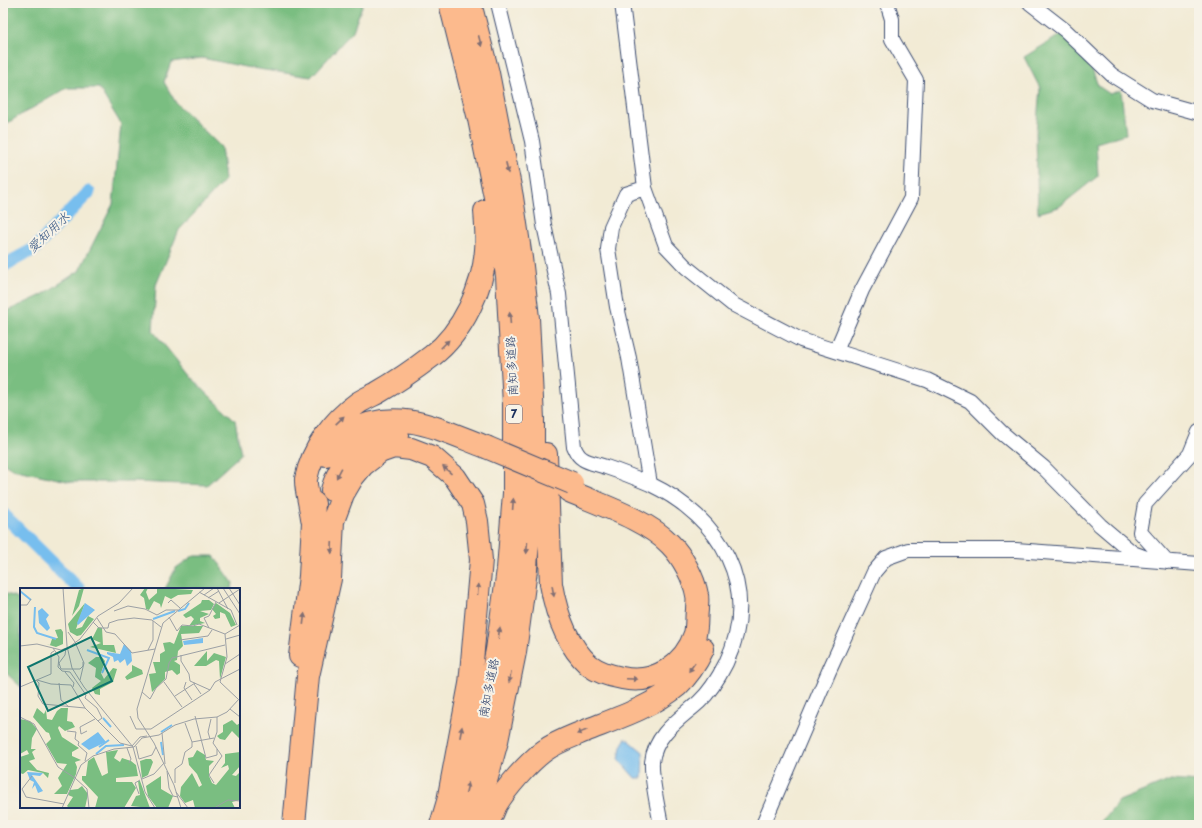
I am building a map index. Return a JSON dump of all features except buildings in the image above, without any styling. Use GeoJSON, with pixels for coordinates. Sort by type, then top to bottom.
{"type":"FeatureCollection","features":[{"type":"Feature","properties":{"kind":"highway"},"geometry":{"type":"LineString","coordinates":[[294,825],[308,676],[330,578],[323,520],[306,480],[315,452],[327,433],[358,403],[433,355],[450,339],[467,315],[479,287],[486,251],[485,212],[441,3]]}},
{"type":"Feature","properties":{"kind":"highway","name":"南知多道路"},"geometry":{"type":"LineString","coordinates":[[450,3],[479,119],[495,197],[507,276],[514,405],[514,492],[508,568],[497,650],[481,731],[464,800],[456,825]]}},
{"type":"Feature","properties":{"kind":"highway","name":"南知多道路"},"geometry":{"type":"LineString","coordinates":[[470,3],[488,73],[512,197],[528,318],[533,419],[533,452],[526,570],[515,652],[497,741],[474,825]]}},
{"type":"Feature","properties":{"kind":"highway"},"geometry":{"type":"LineString","coordinates":[[528,318],[537,331],[544,416],[552,584],[559,618],[576,651],[590,666],[611,676],[630,680],[646,679],[664,672],[677,662],[689,646],[695,633],[697,595],[686,567],[671,545],[644,524],[571,487]]}},
{"type":"Feature","properties":{"kind":"highway"},"geometry":{"type":"LineString","coordinates":[[280,825],[310,576],[323,520],[336,476],[346,461],[370,439],[387,434],[434,436],[485,451],[660,522],[678,536],[694,558],[705,582],[710,601],[710,621],[706,641],[698,659],[678,685],[665,695],[627,714],[560,741],[544,751],[522,772],[496,805],[488,825]]}},
{"type":"Feature","properties":{"kind":"highway"},"geometry":{"type":"LineString","coordinates":[[323,520],[343,494],[352,477],[363,465],[380,452],[394,447],[411,449],[432,457],[455,477],[473,504],[477,522],[481,560],[470,684],[448,801],[441,825]]}},
{"type":"Feature","properties":{"kind":"street"},"geometry":{"type":"LineString","coordinates":[[498,3],[532,142],[544,225],[559,294],[574,447],[577,454],[583,459],[650,484],[675,497],[690,508],[703,520],[722,545],[734,571],[739,605],[739,621],[732,650],[716,682],[700,702],[673,725],[661,737],[657,744],[652,762],[652,771],[661,825]]}},
{"type":"Feature","properties":{"kind":"street"},"geometry":{"type":"LineString","coordinates":[[622,3],[645,188],[666,246],[686,267],[732,304],[801,340],[927,380],[970,401],[1002,433],[1044,468],[1100,525],[1133,553],[1152,560]]}},
{"type":"Feature","properties":{"kind":"street"},"geometry":{"type":"LineString","coordinates":[[836,351],[862,290],[911,198],[916,80],[892,39],[892,19],[887,3]]}},
{"type":"Feature","properties":{"kind":"street"},"geometry":{"type":"LineString","coordinates":[[1030,3],[1066,30],[1112,75],[1152,100],[1199,112]]}},
{"type":"Feature","properties":{"kind":"street"},"geometry":{"type":"LineString","coordinates":[[645,188],[626,194],[611,227],[608,249],[617,307],[629,358],[650,484]]}},
{"type":"Feature","properties":{"kind":"street"},"geometry":{"type":"LineString","coordinates":[[1167,562],[1140,532],[1145,504],[1190,454],[1199,432]]}},
{"type":"Feature","properties":{"kind":"street"},"geometry":{"type":"LineString","coordinates":[[763,825],[829,671],[874,572],[886,558],[908,550],[1016,550],[1199,564]]}},
{"type":"Feature","properties":{"kind":"green space"},"geometry":{"type":"Polygon","coordinates":[[[3,3],[363,3],[353,31],[311,77],[245,67],[202,58],[171,62],[164,82],[176,103],[221,147],[225,180],[179,230],[156,285],[153,331],[190,377],[235,420],[241,454],[207,485],[134,482],[72,482],[12,469],[3,463],[3,313],[42,295],[79,271],[113,204],[121,124],[99,88],[67,88],[3,126],[3,3]]]}},
{"type":"Feature","properties":{"kind":"green space"},"geometry":{"type":"Polygon","coordinates":[[[1062,34],[1090,63],[1098,86],[1110,94],[1121,90],[1126,134],[1096,143],[1098,176],[1059,207],[1038,213],[1036,133],[1040,88],[1024,57],[1062,34]]]}},
{"type":"Feature","properties":{"kind":"green space"},"geometry":{"type":"Polygon","coordinates":[[[193,556],[214,556],[233,583],[232,588],[166,588],[176,568],[193,556]]]}},
{"type":"Feature","properties":{"kind":"green space"},"geometry":{"type":"Polygon","coordinates":[[[3,593],[16,597],[20,601],[20,686],[3,670],[3,593]]]}},
{"type":"Feature","properties":{"kind":"green space"},"geometry":{"type":"Polygon","coordinates":[[[1171,780],[1199,782],[1199,825],[1100,825],[1119,801],[1171,780]]]}},
{"type":"Feature","properties":{"kind":"water"},"geometry":{"type":"Polygon","coordinates":[[[626,738],[643,752],[642,778],[635,778],[619,760],[621,746],[626,738]]]}},
{"type":"Feature","properties":{"kind":"waterway","name":"愛知用水"},"geometry":{"type":"LineString","coordinates":[[3,266],[34,249],[89,192]]}},
{"type":"Feature","properties":{"kind":"waterway","name":"愛知用水"},"geometry":{"type":"LineString","coordinates":[[3,514],[78,588]]}}]}
